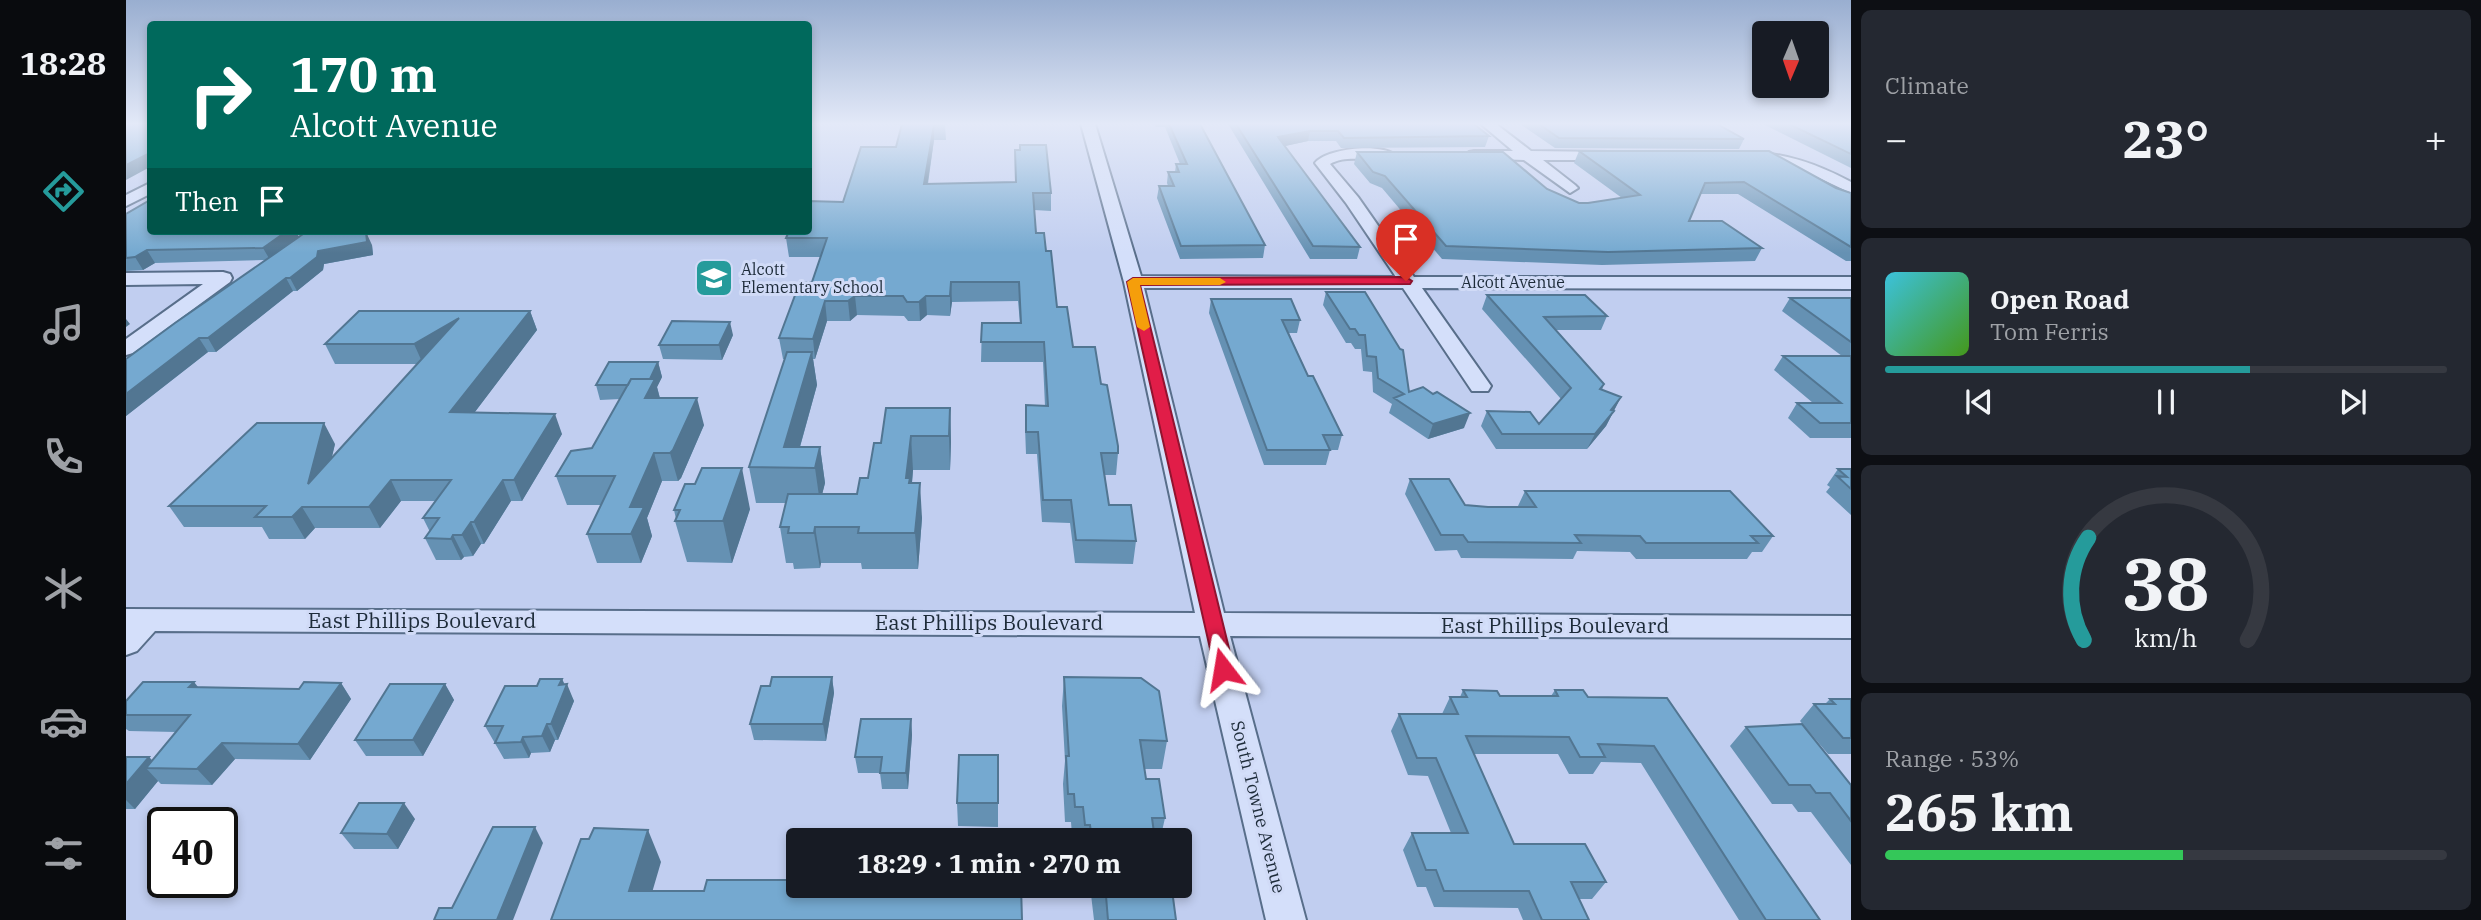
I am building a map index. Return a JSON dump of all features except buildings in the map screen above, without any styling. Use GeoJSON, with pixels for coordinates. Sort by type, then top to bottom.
{"type":"FeatureCollection","features":[{"type":"Feature","properties":{"kind":"street","name":"South Towne Avenue"},"geometry":{"type":"LineString","coordinates":[[1100,167],[1133,282],[1212,624],[1286,920]]}},
{"type":"Feature","properties":{"kind":"street"},"geometry":{"type":"LineString","coordinates":[[1325,167],[1352,200],[1480,386]]}},
{"type":"Feature","properties":{"kind":"street"},"geometry":{"type":"LineString","coordinates":[[1543,167],[1570,188]]}},
{"type":"Feature","properties":{"kind":"street"},"geometry":{"type":"LineString","coordinates":[[1811,167],[1851,188]]}},
{"type":"Feature","properties":{"kind":"street"},"geometry":{"type":"LineString","coordinates":[[126,201],[147,190]]}},
{"type":"Feature","properties":{"kind":"street"},"geometry":{"type":"LineString","coordinates":[[126,279],[223,278],[126,349]]}},
{"type":"Feature","properties":{"kind":"street","name":"Alcott Avenue"},"geometry":{"type":"LineString","coordinates":[[1133,282],[1851,284]]}},
{"type":"Feature","properties":{"kind":"street"},"geometry":{"type":"LineString","coordinates":[[126,643],[137,620]]}},
{"type":"Feature","properties":{"kind":"street","name":"East Phillips Boulevard"},"geometry":{"type":"LineString","coordinates":[[137,620],[1851,627]]}},
{"type":"Feature","properties":{"kind":"slow traffic"},"geometry":{"type":"LineString","coordinates":[[1144,327],[1133,282],[1220,282]]}},
{"type":"Feature","properties":{"kind":"place","name":"Alcott Elementary School"},"geometry":{"type":"Point","coordinates":[714,278]}},
{"type":"Feature","properties":{"kind":"route"},"geometry":{"type":"LineString","coordinates":[[1223,669],[1133,282],[1406,281]]}}]}
